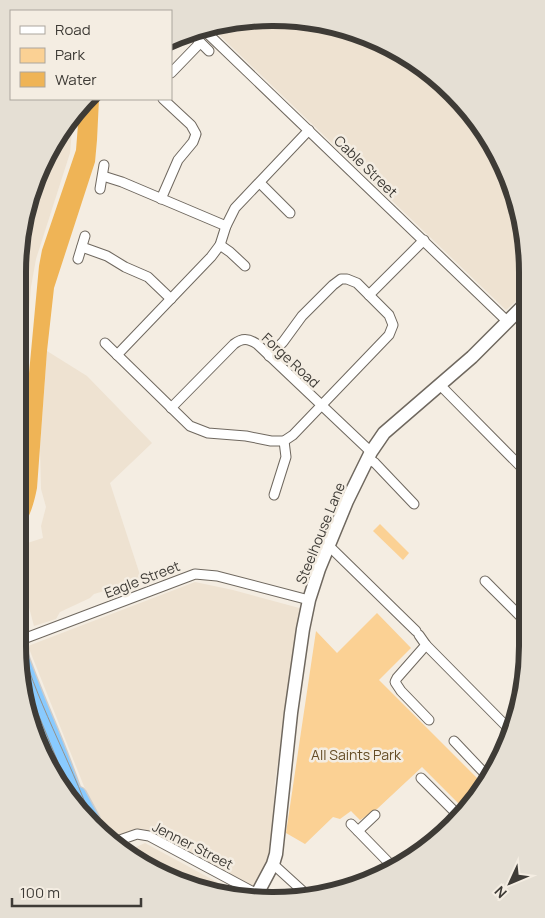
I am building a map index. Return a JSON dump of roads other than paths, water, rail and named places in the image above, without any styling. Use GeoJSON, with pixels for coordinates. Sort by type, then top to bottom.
{"type":"FeatureCollection","features":[{"type":"Feature","properties":{"kind":"highway"},"geometry":{"type":"LineString","coordinates":[[28,679],[69,777],[81,801]]}},
{"type":"Feature","properties":{"kind":"highway"},"geometry":{"type":"LineString","coordinates":[[69,777],[72,788]]}},
{"type":"Feature","properties":{"kind":"street","name":"Cable Street"},"geometry":{"type":"LineString","coordinates":[[209,35],[508,322]]}},
{"type":"Feature","properties":{"kind":"street"},"geometry":{"type":"LineString","coordinates":[[196,38],[209,51]]}},
{"type":"Feature","properties":{"kind":"street"},"geometry":{"type":"LineString","coordinates":[[172,72],[200,43]]}},
{"type":"Feature","properties":{"kind":"street"},"geometry":{"type":"LineString","coordinates":[[161,199],[178,160],[193,142],[196,134],[190,125],[164,100]]}},
{"type":"Feature","properties":{"kind":"street"},"geometry":{"type":"LineString","coordinates":[[117,355],[211,257],[220,245],[226,226],[235,208],[309,130]]}},
{"type":"Feature","properties":{"kind":"street"},"geometry":{"type":"LineString","coordinates":[[100,189],[104,165]]}},
{"type":"Feature","properties":{"kind":"street"},"geometry":{"type":"LineString","coordinates":[[103,176],[122,182],[226,226]]}},
{"type":"Feature","properties":{"kind":"street"},"geometry":{"type":"LineString","coordinates":[[260,183],[290,213]]}},
{"type":"Feature","properties":{"kind":"street"},"geometry":{"type":"LineString","coordinates":[[78,259],[85,236]]}},
{"type":"Feature","properties":{"kind":"street"},"geometry":{"type":"LineString","coordinates":[[369,295],[424,240]]}},
{"type":"Feature","properties":{"kind":"street"},"geometry":{"type":"LineString","coordinates":[[220,245],[245,266]]}},
{"type":"Feature","properties":{"kind":"street"},"geometry":{"type":"LineString","coordinates":[[82,247],[107,256],[125,267],[148,277],[171,299]]}},
{"type":"Feature","properties":{"kind":"street"},"geometry":{"type":"LineString","coordinates":[[105,343],[190,426],[204,432],[246,436],[271,442],[284,441],[293,435],[389,335],[393,325],[389,314],[353,280],[337,281],[302,316],[283,342],[269,356]]}},
{"type":"Feature","properties":{"kind":"street","name":"Steelhouse Lane"},"geometry":{"type":"LineString","coordinates":[[259,891],[273,864],[278,842],[291,713],[309,600],[328,545],[369,455],[384,434],[519,313]]}},
{"type":"Feature","properties":{"kind":"street","name":"Forge Road"},"geometry":{"type":"LineString","coordinates":[[171,408],[239,341],[247,339],[269,356],[321,406],[414,504]]}},
{"type":"Feature","properties":{"kind":"street"},"geometry":{"type":"LineString","coordinates":[[440,385],[519,465]]}},
{"type":"Feature","properties":{"kind":"street"},"geometry":{"type":"LineString","coordinates":[[274,495],[286,457],[284,441]]}},
{"type":"Feature","properties":{"kind":"street"},"geometry":{"type":"LineString","coordinates":[[328,545],[418,633],[426,645],[506,726]]}},
{"type":"Feature","properties":{"kind":"street","name":"Eagle Street"},"geometry":{"type":"LineString","coordinates":[[26,638],[195,574],[217,576],[309,600]]}},
{"type":"Feature","properties":{"kind":"street"},"geometry":{"type":"LineString","coordinates":[[485,581],[519,615]]}},
{"type":"Feature","properties":{"kind":"street"},"geometry":{"type":"LineString","coordinates":[[426,645],[397,678],[396,682],[401,691],[429,720]]}},
{"type":"Feature","properties":{"kind":"street"},"geometry":{"type":"LineString","coordinates":[[454,741],[484,772]]}},
{"type":"Feature","properties":{"kind":"street"},"geometry":{"type":"LineString","coordinates":[[421,778],[455,812]]}},
{"type":"Feature","properties":{"kind":"street"},"geometry":{"type":"LineString","coordinates":[[358,832],[374,814]]}},
{"type":"Feature","properties":{"kind":"street"},"geometry":{"type":"LineString","coordinates":[[351,824],[389,862]]}},
{"type":"Feature","properties":{"kind":"street","name":"Jenner Street"},"geometry":{"type":"LineString","coordinates":[[121,840],[137,834],[149,836],[246,890]]}},
{"type":"Feature","properties":{"kind":"street"},"geometry":{"type":"LineString","coordinates":[[273,864],[302,890]]}},
{"type":"Feature","properties":{"kind":"water"},"geometry":{"type":"Polygon","coordinates":[[[96,100],[99,100],[95,162],[54,288],[47,351],[37,488],[26,521],[28,384],[39,266],[42,250],[76,150],[78,121],[96,100]]]}},
{"type":"Feature","properties":{"kind":"tram line"},"geometry":{"type":"LineString","coordinates":[[27,664],[87,808]]}},
{"type":"Feature","properties":{"kind":"tram line"},"geometry":{"type":"LineString","coordinates":[[33,701],[63,775]]}},
{"type":"Feature","properties":{"kind":"park label","name":"All Saints Park"},"geometry":{"type":"Point","coordinates":[356,754]}}]}
